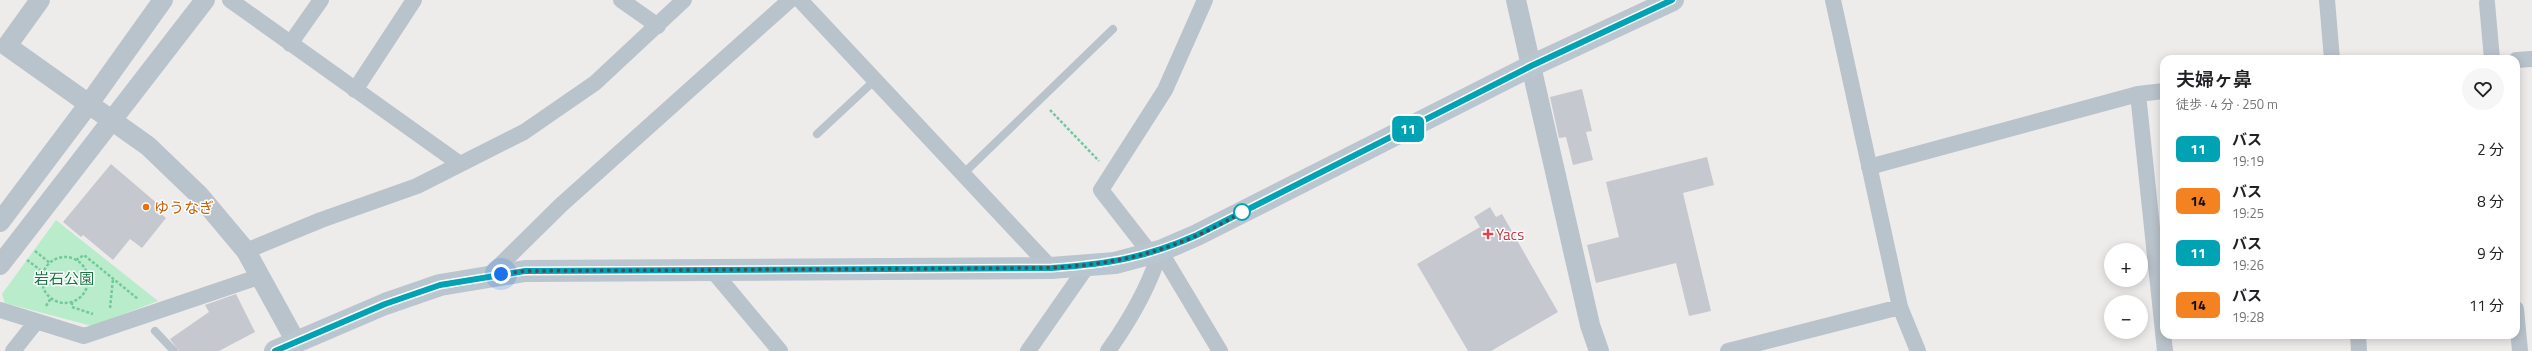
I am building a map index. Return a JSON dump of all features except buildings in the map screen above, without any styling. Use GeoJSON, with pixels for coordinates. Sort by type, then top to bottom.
{"type":"FeatureCollection","features":[{"type":"Feature","properties":{"kind":"main road"},"geometry":{"type":"LineString","coordinates":[[275,351],[295,340],[385,304],[440,285],[525,271],[1052,268],[1115,262],[1155,252],[1204,231],[1531,66],[1672,0]]}},
{"type":"Feature","properties":{"kind":"street"},"geometry":{"type":"LineString","coordinates":[[40,0],[8,46],[88,105],[148,146],[199,195],[246,251],[295,340]]}},
{"type":"Feature","properties":{"kind":"street"},"geometry":{"type":"LineString","coordinates":[[0,222],[88,105],[163,0]]}},
{"type":"Feature","properties":{"kind":"street"},"geometry":{"type":"LineString","coordinates":[[0,265],[205,0]]}},
{"type":"Feature","properties":{"kind":"street"},"geometry":{"type":"LineString","coordinates":[[230,0],[460,164]]}},
{"type":"Feature","properties":{"kind":"street"},"geometry":{"type":"LineString","coordinates":[[290,44],[321,0]]}},
{"type":"Feature","properties":{"kind":"street"},"geometry":{"type":"LineString","coordinates":[[355,90],[414,0]]}},
{"type":"Feature","properties":{"kind":"street"},"geometry":{"type":"LineString","coordinates":[[621,0],[658,26]]}},
{"type":"Feature","properties":{"kind":"street"},"geometry":{"type":"LineString","coordinates":[[246,251],[320,220],[417,186],[524,132],[595,83],[658,26],[684,0]]}},
{"type":"Feature","properties":{"kind":"street"},"geometry":{"type":"LineString","coordinates":[[489,276],[561,205],[790,0]]}},
{"type":"Feature","properties":{"kind":"street"},"geometry":{"type":"LineString","coordinates":[[800,0],[1052,268]]}},
{"type":"Feature","properties":{"kind":"street"},"geometry":{"type":"LineString","coordinates":[[1205,0],[1165,90],[1101,190],[1155,252],[1220,351]]}},
{"type":"Feature","properties":{"kind":"street"},"geometry":{"type":"LineString","coordinates":[[1516,0],[1590,324],[1599,351]]}},
{"type":"Feature","properties":{"kind":"street"},"geometry":{"type":"LineString","coordinates":[[1833,0],[1900,307],[1918,351]]}},
{"type":"Feature","properties":{"kind":"street"},"geometry":{"type":"LineString","coordinates":[[2327,0],[2332,55]]}},
{"type":"Feature","properties":{"kind":"street"},"geometry":{"type":"LineString","coordinates":[[2487,3],[2492,55]]}},
{"type":"Feature","properties":{"kind":"street"},"geometry":{"type":"LineString","coordinates":[[2520,60],[2532,59]]}},
{"type":"Feature","properties":{"kind":"street"},"geometry":{"type":"LineString","coordinates":[[1869,167],[2138,94],[2160,91]]}},
{"type":"Feature","properties":{"kind":"street"},"geometry":{"type":"LineString","coordinates":[[2138,94],[2160,303]]}},
{"type":"Feature","properties":{"kind":"street"},"geometry":{"type":"LineString","coordinates":[[1108,351],[1122,331],[1151,280],[1155,252]]}},
{"type":"Feature","properties":{"kind":"street"},"geometry":{"type":"LineString","coordinates":[[1028,351],[1088,265]]}},
{"type":"Feature","properties":{"kind":"street"},"geometry":{"type":"LineString","coordinates":[[713,271],[780,351]]}},
{"type":"Feature","properties":{"kind":"street"},"geometry":{"type":"LineString","coordinates":[[0,310],[84,336],[261,276]]}},
{"type":"Feature","properties":{"kind":"street"},"geometry":{"type":"LineString","coordinates":[[1728,351],[1900,307]]}},
{"type":"Feature","properties":{"kind":"street"},"geometry":{"type":"LineString","coordinates":[[13,351],[36,322]]}},
{"type":"Feature","properties":{"kind":"street"},"geometry":{"type":"LineString","coordinates":[[2164,339],[2165,351]]}},
{"type":"Feature","properties":{"kind":"street"},"geometry":{"type":"LineString","coordinates":[[2358,339],[2360,351]]}},
{"type":"Feature","properties":{"kind":"street"},"geometry":{"type":"LineString","coordinates":[[2519,339],[2520,351]]}},
{"type":"Feature","properties":{"kind":"lane"},"geometry":{"type":"LineString","coordinates":[[963,174],[1113,29]]}},
{"type":"Feature","properties":{"kind":"lane"},"geometry":{"type":"LineString","coordinates":[[817,134],[875,80]]}},
{"type":"Feature","properties":{"kind":"lane"},"geometry":{"type":"LineString","coordinates":[[155,331],[174,351]]}},
{"type":"Feature","properties":{"kind":"path"},"geometry":{"type":"LineString","coordinates":[[1040,99],[1112,174]]}},
{"type":"Feature","properties":{"kind":"path"},"geometry":{"type":"LineString","coordinates":[[33,249],[50,263]]}},
{"type":"Feature","properties":{"kind":"path"},"geometry":{"type":"LineString","coordinates":[[76,260],[84,255],[140,301]]}},
{"type":"Feature","properties":{"kind":"path"},"geometry":{"type":"LineString","coordinates":[[61,257],[76,260],[82,265],[88,280],[83,294],[72,302],[57,302],[46,293],[42,279],[43,272],[50,263],[61,257]]}},
{"type":"Feature","properties":{"kind":"path"},"geometry":{"type":"LineString","coordinates":[[25,259],[43,272]]}},
{"type":"Feature","properties":{"kind":"path"},"geometry":{"type":"LineString","coordinates":[[110,312],[113,279]]}},
{"type":"Feature","properties":{"kind":"green space","name":"岩石公園"},"geometry":{"type":"Polygon","coordinates":[[[56,220],[158,301],[92,326],[5,303],[2,294],[56,220]]]}},
{"type":"Feature","properties":{"kind":"bus line","name":"11"},"geometry":{"type":"LineString","coordinates":[[275,351],[295,340],[385,304],[440,285],[525,271],[1052,268],[1115,262],[1160,251],[1197,235],[1531,66],[1672,0]]}},
{"type":"Feature","properties":{"kind":"place","name":"ゆうなぎ"},"geometry":{"type":"Point","coordinates":[146,207]}},
{"type":"Feature","properties":{"kind":"place","name":"Yacs"},"geometry":{"type":"Point","coordinates":[1488,234]}},
{"type":"Feature","properties":{"kind":"route"},"geometry":{"type":"LineString","coordinates":[[501,274],[525,271],[1052,268],[1088,265],[1115,262],[1160,251],[1197,235],[1242,212]]}}]}
